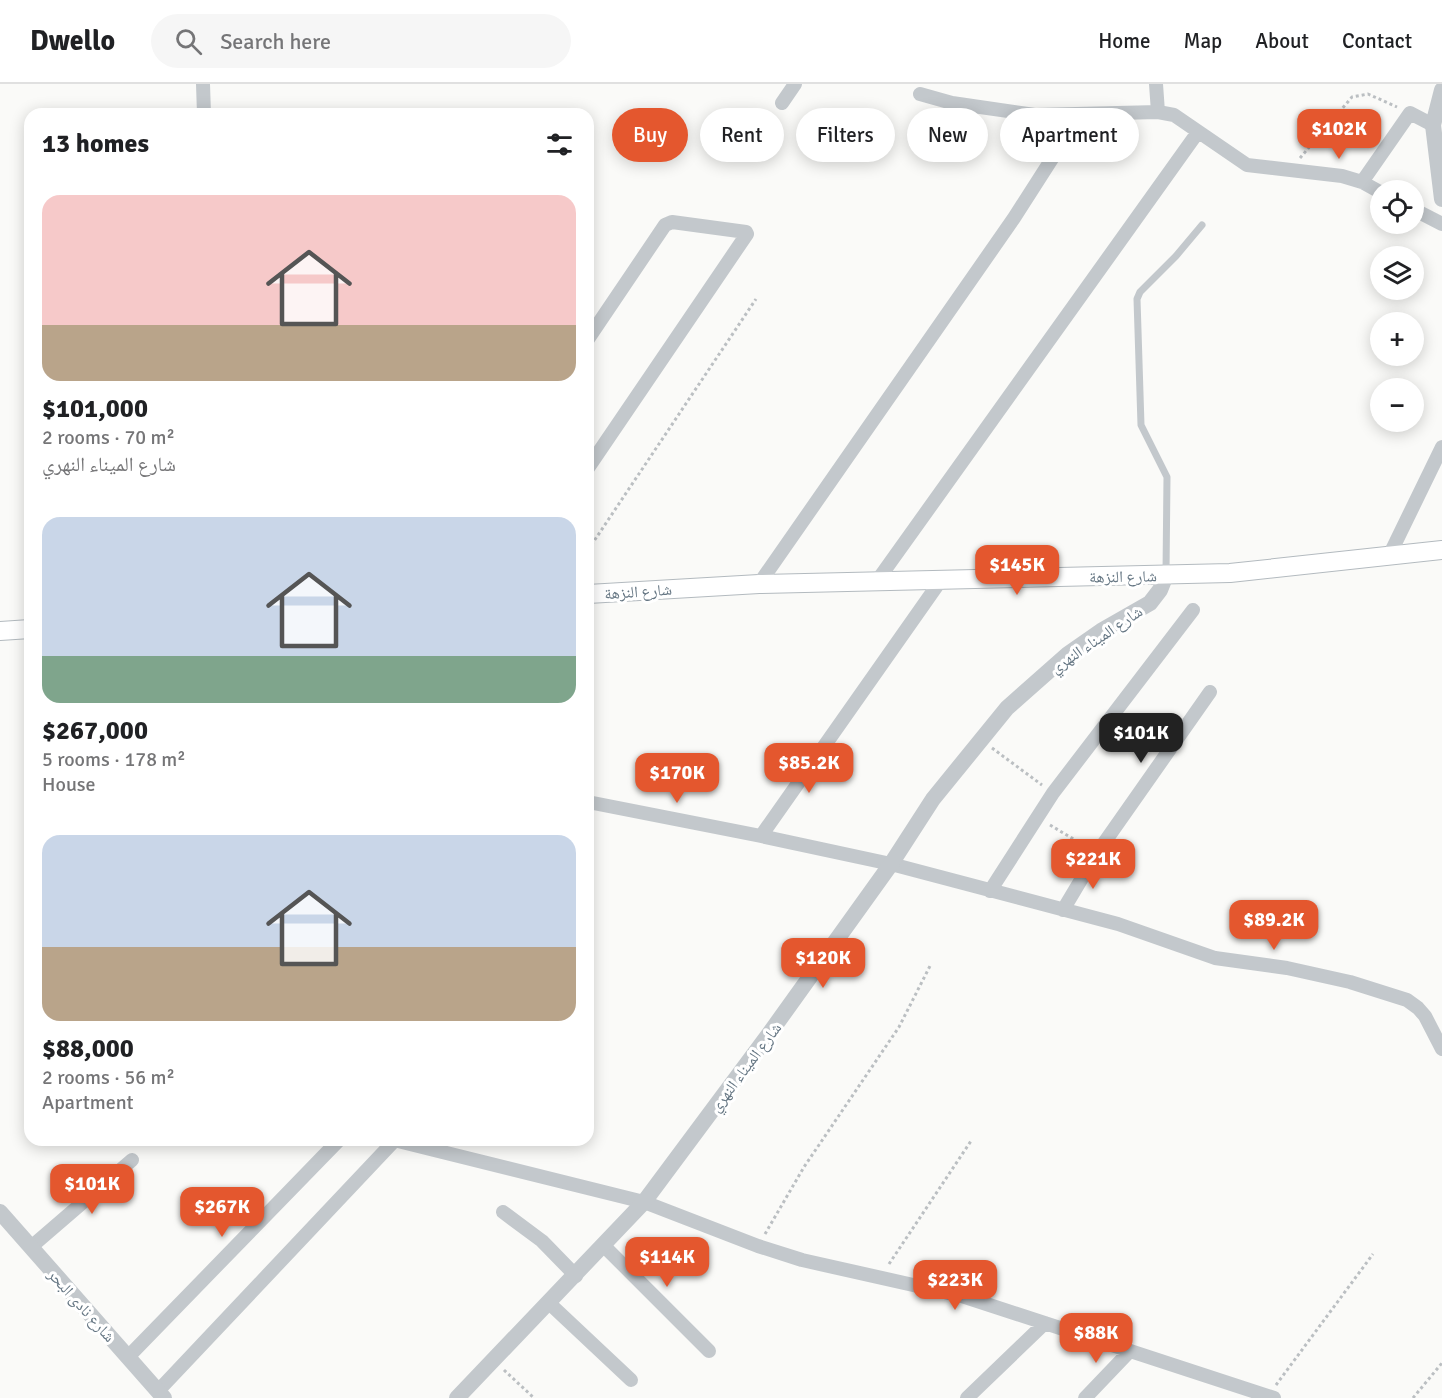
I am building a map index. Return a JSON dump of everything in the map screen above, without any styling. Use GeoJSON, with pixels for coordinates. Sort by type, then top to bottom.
{"type":"FeatureCollection","features":[{"type":"Feature","properties":{"kind":"main road","name":"شارع النزهة"},"geometry":{"type":"LineString","coordinates":[[594,594],[759,584],[1230,573],[1442,550]]}},
{"type":"Feature","properties":{"kind":"main road"},"geometry":{"type":"LineString","coordinates":[[0,631],[24,629]]}},
{"type":"Feature","properties":{"kind":"street"},"geometry":{"type":"LineString","coordinates":[[203,84],[204,108]]}},
{"type":"Feature","properties":{"kind":"street"},"geometry":{"type":"LineString","coordinates":[[782,103],[795,84]]}},
{"type":"Feature","properties":{"kind":"street"},"geometry":{"type":"LineString","coordinates":[[1156,84],[1158,112]]}},
{"type":"Feature","properties":{"kind":"street"},"geometry":{"type":"LineString","coordinates":[[1442,90],[1433,125],[1442,199]]}},
{"type":"Feature","properties":{"kind":"street"},"geometry":{"type":"LineString","coordinates":[[920,94],[1000,111]]}},
{"type":"Feature","properties":{"kind":"street"},"geometry":{"type":"LineString","coordinates":[[1139,113],[1158,112],[1174,115],[1247,165],[1325,173],[1362,182],[1370,186]]}},
{"type":"Feature","properties":{"kind":"street"},"geometry":{"type":"LineString","coordinates":[[1362,182],[1410,113],[1433,125]]}},
{"type":"Feature","properties":{"kind":"street"},"geometry":{"type":"LineString","coordinates":[[877,581],[1198,132]]}},
{"type":"Feature","properties":{"kind":"street"},"geometry":{"type":"LineString","coordinates":[[759,584],[1014,218],[1050,162]]}},
{"type":"Feature","properties":{"kind":"street"},"geometry":{"type":"LineString","coordinates":[[1424,215],[1442,224]]}},
{"type":"Feature","properties":{"kind":"street"},"geometry":{"type":"LineString","coordinates":[[594,330],[665,225],[672,222],[746,231],[747,234],[594,459]]}},
{"type":"Feature","properties":{"kind":"street"},"geometry":{"type":"LineString","coordinates":[[1389,556],[1442,447]]}},
{"type":"Feature","properties":{"kind":"street","name":"شارع الميناء النهري"},"geometry":{"type":"LineString","coordinates":[[457,1398],[576,1276],[644,1202],[769,1034],[891,864],[933,799],[981,740],[1022,694],[1068,654],[1101,631],[1150,603],[1160,590],[1166,575]]}},
{"type":"Feature","properties":{"kind":"street"},"geometry":{"type":"LineString","coordinates":[[761,836],[941,580]]}},
{"type":"Feature","properties":{"kind":"street"},"geometry":{"type":"LineString","coordinates":[[990,891],[1053,793],[1193,610]]}},
{"type":"Feature","properties":{"kind":"street"},"geometry":{"type":"LineString","coordinates":[[1063,910],[1097,853],[1210,692]]}},
{"type":"Feature","properties":{"kind":"street"},"geometry":{"type":"LineString","coordinates":[[594,803],[891,864],[1118,924],[1215,958],[1321,974],[1407,1000],[1425,1016],[1442,1049]]}},
{"type":"Feature","properties":{"kind":"street"},"geometry":{"type":"LineString","coordinates":[[128,1357],[333,1146]]}},
{"type":"Feature","properties":{"kind":"street"},"geometry":{"type":"LineString","coordinates":[[161,1395],[389,1146]]}},
{"type":"Feature","properties":{"kind":"street"},"geometry":{"type":"LineString","coordinates":[[418,1146],[644,1202],[758,1246],[802,1260],[962,1296],[1271,1397]]}},
{"type":"Feature","properties":{"kind":"street"},"geometry":{"type":"LineString","coordinates":[[31,1247],[132,1160]]}},
{"type":"Feature","properties":{"kind":"street","name":"شارع نادى البحر"},"geometry":{"type":"LineString","coordinates":[[0,1212],[161,1395]]}},
{"type":"Feature","properties":{"kind":"street"},"geometry":{"type":"LineString","coordinates":[[503,1212],[542,1241],[576,1276]]}},
{"type":"Feature","properties":{"kind":"street"},"geometry":{"type":"LineString","coordinates":[[604,1246],[709,1351]]}},
{"type":"Feature","properties":{"kind":"street"},"geometry":{"type":"LineString","coordinates":[[549,1303],[631,1380]]}},
{"type":"Feature","properties":{"kind":"street"},"geometry":{"type":"LineString","coordinates":[[967,1398],[1045,1323]]}},
{"type":"Feature","properties":{"kind":"street"},"geometry":{"type":"LineString","coordinates":[[1085,1398],[1130,1352]]}},
{"type":"Feature","properties":{"kind":"lane"},"geometry":{"type":"LineString","coordinates":[[1166,575],[1167,477],[1141,425],[1137,299],[1140,292],[1176,256],[1202,225]]}},
{"type":"Feature","properties":{"kind":"path"},"geometry":{"type":"LineString","coordinates":[[1309,148],[1352,97],[1368,94],[1410,113]]}},
{"type":"Feature","properties":{"kind":"path"},"geometry":{"type":"LineString","coordinates":[[594,541],[756,298]]}},
{"type":"Feature","properties":{"kind":"path"},"geometry":{"type":"LineString","coordinates":[[981,740],[1053,793]]}},
{"type":"Feature","properties":{"kind":"path"},"geometry":{"type":"LineString","coordinates":[[1038,818],[1097,853]]}},
{"type":"Feature","properties":{"kind":"path"},"geometry":{"type":"LineString","coordinates":[[758,1246],[804,1167],[899,1027],[930,966]]}},
{"type":"Feature","properties":{"kind":"path"},"geometry":{"type":"LineString","coordinates":[[879,1278],[971,1141]]}},
{"type":"Feature","properties":{"kind":"path"},"geometry":{"type":"LineString","coordinates":[[1271,1397],[1373,1254]]}},
{"type":"Feature","properties":{"kind":"path"},"geometry":{"type":"LineString","coordinates":[[494,1360],[534,1398]]}},
{"type":"Feature","properties":{"kind":"path"},"geometry":{"type":"LineString","coordinates":[[1413,1398],[1442,1363]]}}]}
